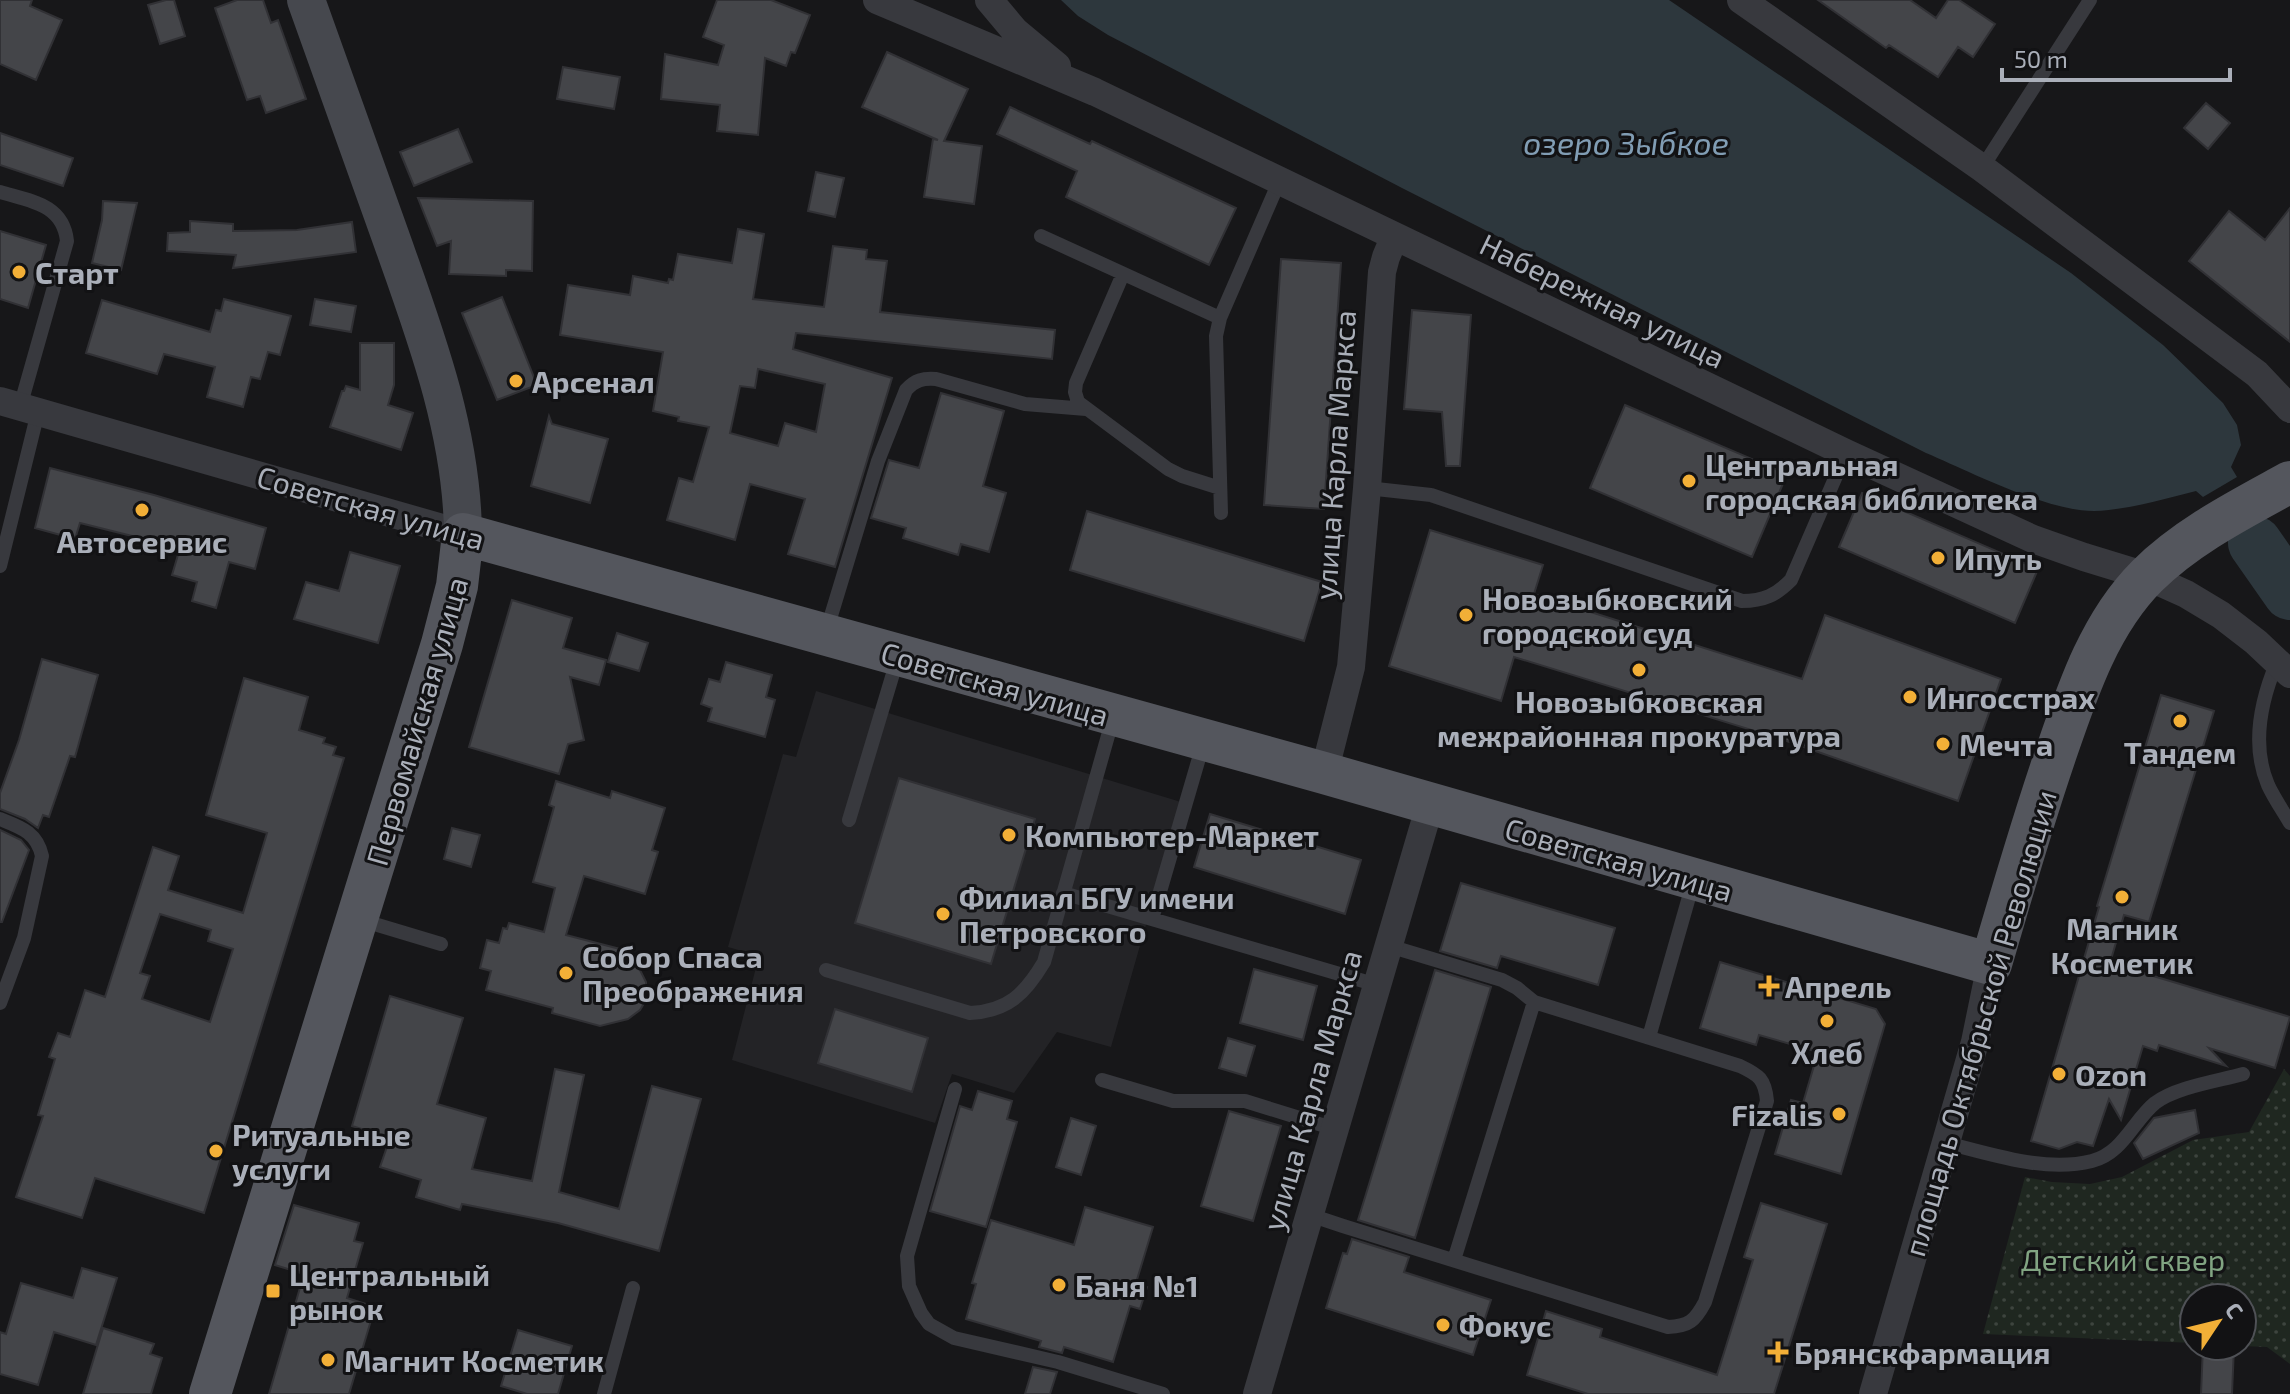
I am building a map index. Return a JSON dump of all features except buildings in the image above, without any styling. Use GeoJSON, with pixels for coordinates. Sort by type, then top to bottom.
{"type":"FeatureCollection","features":[{"type":"Feature","properties":{"kind":"main road","name":"площадь Октябрьской Революции"},"geometry":{"type":"LineString","coordinates":[[1991,964],[2035,813],[2083,677],[2107,628],[2146,576],[2176,551],[2290,482]]}},
{"type":"Feature","properties":{"kind":"main road","name":"Советская улица"},"geometry":{"type":"LineString","coordinates":[[463,534],[1324,773],[1991,964]]}},
{"type":"Feature","properties":{"kind":"main road","name":"Первомайская улица"},"geometry":{"type":"LineString","coordinates":[[210,1394],[450,616],[463,534]]}},
{"type":"Feature","properties":{"kind":"street","name":"Первомайская улица"},"geometry":{"type":"LineString","coordinates":[[306,0],[437,374],[457,463],[463,534]]}},
{"type":"Feature","properties":{"kind":"street","name":"Набережная улица"},"geometry":{"type":"LineString","coordinates":[[877,0],[1095,92],[1394,238],[2033,539],[2146,576],[2186,594],[2221,615],[2284,668]]}},
{"type":"Feature","properties":{"kind":"street"},"geometry":{"type":"LineString","coordinates":[[989,0],[1015,31],[1095,92]]}},
{"type":"Feature","properties":{"kind":"street"},"geometry":{"type":"LineString","coordinates":[[1741,0],[1982,168],[2257,374],[2290,409]]}},
{"type":"Feature","properties":{"kind":"street","name":"улица Карла Маркса"},"geometry":{"type":"LineString","coordinates":[[1324,773],[1351,667],[1382,272],[1394,238]]}},
{"type":"Feature","properties":{"kind":"street","name":"Советская улица"},"geometry":{"type":"LineString","coordinates":[[19,407],[463,534]]}},
{"type":"Feature","properties":{"kind":"street","name":"улица Карла Маркса"},"geometry":{"type":"LineString","coordinates":[[1257,1394],[1430,805]]}},
{"type":"Feature","properties":{"kind":"street","name":"площадь Октябрьской Революции"},"geometry":{"type":"LineString","coordinates":[[1873,1394],[1975,1042],[1991,964]]}},
{"type":"Feature","properties":{"kind":"lane"},"geometry":{"type":"LineString","coordinates":[[1982,168],[2090,0]]}},
{"type":"Feature","properties":{"kind":"lane"},"geometry":{"type":"LineString","coordinates":[[1221,513],[1216,336],[1220,318],[1279,182]]}},
{"type":"Feature","properties":{"kind":"lane"},"geometry":{"type":"LineString","coordinates":[[0,192],[43,206],[56,215],[65,227],[67,241],[19,407],[0,566]]}},
{"type":"Feature","properties":{"kind":"lane"},"geometry":{"type":"LineString","coordinates":[[1041,236],[1220,318]]}},
{"type":"Feature","properties":{"kind":"lane"},"geometry":{"type":"LineString","coordinates":[[1123,274],[1076,383],[1078,402],[1168,469],[1220,488]]}},
{"type":"Feature","properties":{"kind":"lane"},"geometry":{"type":"LineString","coordinates":[[825,635],[878,461],[906,390],[914,382],[936,379],[1025,404],[1086,409]]}},
{"type":"Feature","properties":{"kind":"lane"},"geometry":{"type":"LineString","coordinates":[[1367,488],[1431,495],[1742,601],[1760,601],[1778,593],[1791,580],[1846,453]]}},
{"type":"Feature","properties":{"kind":"lane"},"geometry":{"type":"LineString","coordinates":[[849,820],[898,656]]}},
{"type":"Feature","properties":{"kind":"lane"},"geometry":{"type":"LineString","coordinates":[[2284,668],[2263,703],[2258,745],[2268,785],[2290,823]]}},
{"type":"Feature","properties":{"kind":"lane"},"geometry":{"type":"LineString","coordinates":[[826,970],[970,1013],[990,1012],[1014,999],[1033,981],[1044,962],[1114,716]]}},
{"type":"Feature","properties":{"kind":"lane"},"geometry":{"type":"LineString","coordinates":[[1152,919],[1204,741]]}},
{"type":"Feature","properties":{"kind":"lane"},"geometry":{"type":"LineString","coordinates":[[0,819],[32,834],[40,845],[42,856],[27,926],[0,1003]]}},
{"type":"Feature","properties":{"kind":"lane"},"geometry":{"type":"LineString","coordinates":[[1649,1037],[1694,880]]}},
{"type":"Feature","properties":{"kind":"lane"},"geometry":{"type":"LineString","coordinates":[[1063,893],[1377,985]]}},
{"type":"Feature","properties":{"kind":"lane"},"geometry":{"type":"LineString","coordinates":[[359,919],[441,944]]}},
{"type":"Feature","properties":{"kind":"lane"},"geometry":{"type":"LineString","coordinates":[[1310,1215],[1668,1327],[1684,1326],[1698,1316],[1705,1302],[1767,1101],[1766,1086],[1755,1073],[1740,1066],[1534,1002],[1502,980],[1389,946]]}},
{"type":"Feature","properties":{"kind":"lane"},"geometry":{"type":"LineString","coordinates":[[1454,1260],[1534,1002]]}},
{"type":"Feature","properties":{"kind":"lane"},"geometry":{"type":"LineString","coordinates":[[1946,1143],[2044,1164],[2093,1161],[2122,1143],[2154,1104],[2166,1096],[2243,1074]]}},
{"type":"Feature","properties":{"kind":"lane"},"geometry":{"type":"LineString","coordinates":[[1102,1080],[1173,1101],[1245,1101],[1335,1129]]}},
{"type":"Feature","properties":{"kind":"lane"},"geometry":{"type":"LineString","coordinates":[[955,1089],[907,1256],[909,1286],[921,1313],[929,1324],[954,1338],[1058,1362],[1163,1394]]}},
{"type":"Feature","properties":{"kind":"lane"},"geometry":{"type":"LineString","coordinates":[[604,1394],[633,1288]]}},
{"type":"Feature","properties":{"kind":"shaded area","name":"Филиал БГУ имени Петровского"},"geometry":{"type":"Polygon","coordinates":[[[816,691],[1181,802],[1111,1047],[1057,1032],[1014,1093],[952,1074],[935,1123],[732,1060],[759,956],[728,947],[783,754],[796,757],[816,691]]]}},
{"type":"Feature","properties":{"kind":"green space","name":"Детский сквер"},"geometry":{"type":"Polygon","coordinates":[[[2284,1069],[2290,1076],[2290,1364],[2267,1347],[2258,1347],[2258,1282],[2178,1282],[2178,1342],[1983,1334],[2025,1177],[2090,1184],[2122,1177],[2193,1140],[2249,1132],[2284,1069]]]}},
{"type":"Feature","properties":{"kind":"water","name":"озеро Зыбкое"},"geometry":{"type":"Polygon","coordinates":[[[1061,0],[1669,0],[2071,273],[2163,345],[2223,403],[2237,425],[2241,445],[2231,467],[2237,477],[2203,497],[2196,491],[2133,506],[2094,511],[2054,505],[2009,489],[1926,453],[1402,188],[1108,35],[1078,16],[1061,0]]]}},
{"type":"Feature","properties":{"kind":"waterway"},"geometry":{"type":"LineString","coordinates":[[2255,543],[2290,593]]}},
{"type":"Feature","properties":{"kind":"place","name":"Старт"},"geometry":{"type":"Point","coordinates":[19,272]}},
{"type":"Feature","properties":{"kind":"place","name":"Арсенал"},"geometry":{"type":"Point","coordinates":[516,381]}},
{"type":"Feature","properties":{"kind":"place","name":"Центральная городская библиотека"},"geometry":{"type":"Point","coordinates":[1689,481]}},
{"type":"Feature","properties":{"kind":"place","name":"Автосервис"},"geometry":{"type":"Point","coordinates":[142,510]}},
{"type":"Feature","properties":{"kind":"place","name":"Ипуть"},"geometry":{"type":"Point","coordinates":[1938,558]}},
{"type":"Feature","properties":{"kind":"place","name":"Новозыбковский городской суд"},"geometry":{"type":"Point","coordinates":[1466,615]}},
{"type":"Feature","properties":{"kind":"place","name":"Новозыбковская межрайонная прокуратура"},"geometry":{"type":"Point","coordinates":[1639,670]}},
{"type":"Feature","properties":{"kind":"place","name":"Ингосстрах"},"geometry":{"type":"Point","coordinates":[1910,697]}},
{"type":"Feature","properties":{"kind":"place","name":"Тандем"},"geometry":{"type":"Point","coordinates":[2180,721]}},
{"type":"Feature","properties":{"kind":"place","name":"Мечта"},"geometry":{"type":"Point","coordinates":[1943,744]}},
{"type":"Feature","properties":{"kind":"place","name":"Компьютер-Маркет"},"geometry":{"type":"Point","coordinates":[1009,835]}},
{"type":"Feature","properties":{"kind":"place","name":"Магник Косметик"},"geometry":{"type":"Point","coordinates":[2122,897]}},
{"type":"Feature","properties":{"kind":"place","name":"Филиал БГУ имени Петровского"},"geometry":{"type":"Point","coordinates":[943,914]}},
{"type":"Feature","properties":{"kind":"place","name":"Собор Спаса Преображения"},"geometry":{"type":"Point","coordinates":[566,973]}},
{"type":"Feature","properties":{"kind":"place","name":"Апрель"},"geometry":{"type":"Point","coordinates":[1769,986]}},
{"type":"Feature","properties":{"kind":"place","name":"Хлеб"},"geometry":{"type":"Point","coordinates":[1827,1021]}},
{"type":"Feature","properties":{"kind":"place","name":"Ozon"},"geometry":{"type":"Point","coordinates":[2059,1074]}},
{"type":"Feature","properties":{"kind":"place","name":"Fizalis"},"geometry":{"type":"Point","coordinates":[1839,1114]}},
{"type":"Feature","properties":{"kind":"place","name":"Ритуальные услуги"},"geometry":{"type":"Point","coordinates":[216,1151]}},
{"type":"Feature","properties":{"kind":"place","name":"Баня №1"},"geometry":{"type":"Point","coordinates":[1059,1285]}},
{"type":"Feature","properties":{"kind":"place","name":"Центральный рынок"},"geometry":{"type":"Point","coordinates":[273,1291]}},
{"type":"Feature","properties":{"kind":"place","name":"Фокус"},"geometry":{"type":"Point","coordinates":[1443,1325]}},
{"type":"Feature","properties":{"kind":"place","name":"Брянскфармация"},"geometry":{"type":"Point","coordinates":[1778,1352]}},
{"type":"Feature","properties":{"kind":"place","name":"Магнит Косметик"},"geometry":{"type":"Point","coordinates":[328,1360]}}]}
